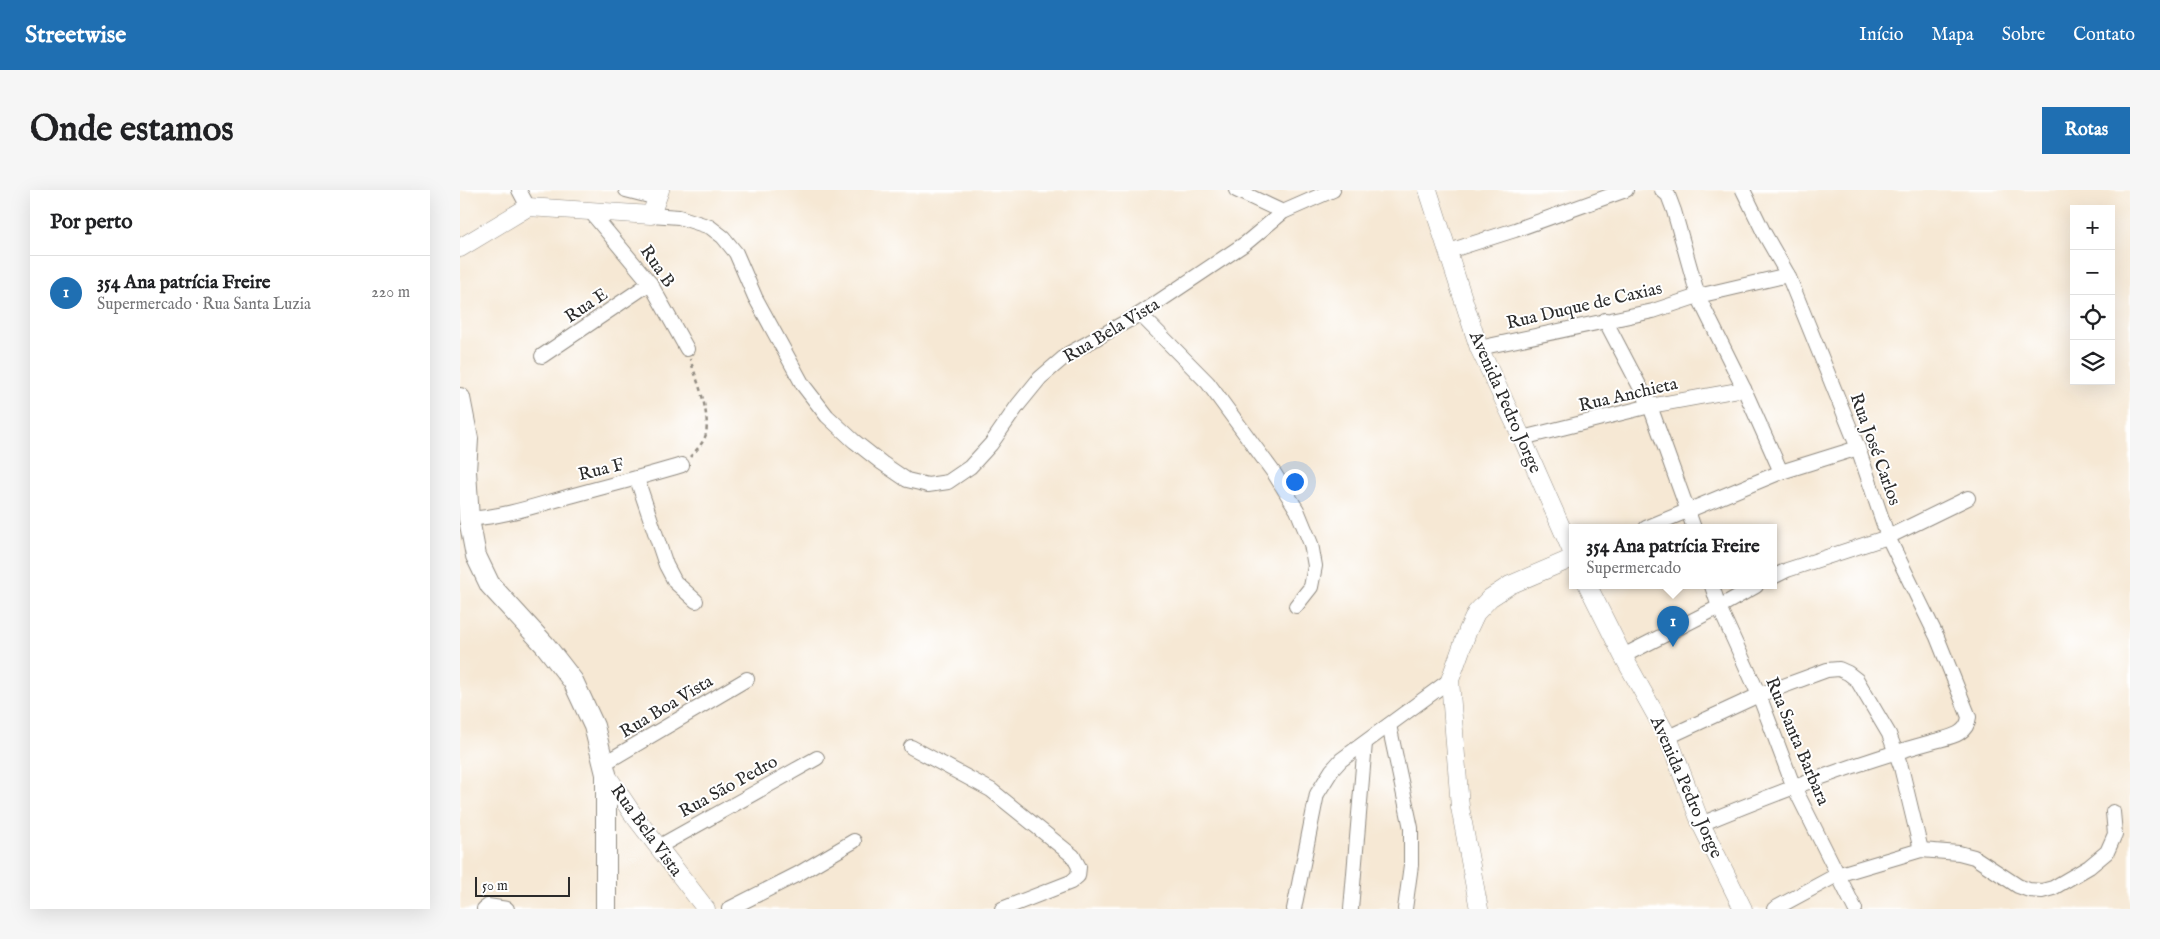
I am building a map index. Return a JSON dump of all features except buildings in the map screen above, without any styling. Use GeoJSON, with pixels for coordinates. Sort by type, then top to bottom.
{"type":"FeatureCollection","features":[{"type":"Feature","properties":{"kind":"main road"},"geometry":{"type":"LineString","coordinates":[[460,398],[468,438],[466,471],[469,519],[476,556],[490,584],[573,681],[594,726],[604,769],[606,909]]}},
{"type":"Feature","properties":{"kind":"street"},"geometry":{"type":"LineString","coordinates":[[519,190],[528,207]]}},
{"type":"Feature","properties":{"kind":"street"},"geometry":{"type":"LineString","coordinates":[[460,248],[528,207],[651,215],[658,194],[626,190]]}},
{"type":"Feature","properties":{"kind":"street"},"geometry":{"type":"LineString","coordinates":[[1236,190],[1283,212]]}},
{"type":"Feature","properties":{"kind":"street","name":"Rua Bela Vista"},"geometry":{"type":"LineString","coordinates":[[651,215],[679,217],[710,227],[723,237],[736,253],[756,297],[803,385],[827,416],[854,441],[907,480],[928,485],[948,482],[970,467],[991,444],[1018,405],[1040,378],[1068,354],[1140,314],[1246,243],[1283,212],[1333,190]]}},
{"type":"Feature","properties":{"kind":"street","name":"Avenida Pedro Jorge"},"geometry":{"type":"LineString","coordinates":[[1428,190],[1449,251],[1478,348],[1522,438],[1569,545]]}},
{"type":"Feature","properties":{"kind":"street"},"geometry":{"type":"LineString","coordinates":[[1449,251],[1515,230],[1626,190]]}},
{"type":"Feature","properties":{"kind":"street","name":"Rua José Carlos"},"geometry":{"type":"LineString","coordinates":[[1744,190],[1764,232],[1788,275],[1858,448],[1888,537],[1937,637],[1969,717],[1963,731],[1953,736],[1896,752]]}},
{"type":"Feature","properties":{"kind":"street"},"geometry":{"type":"LineString","coordinates":[[1665,192],[1674,212],[1698,296],[1744,389],[1781,472]]}},
{"type":"Feature","properties":{"kind":"street","name":"Rua B"},"geometry":{"type":"LineString","coordinates":[[590,211],[650,283],[687,349]]}},
{"type":"Feature","properties":{"kind":"street","name":"Rua Duque de Caxias"},"geometry":{"type":"LineString","coordinates":[[1478,348],[1653,311],[1698,296],[1788,275]]}},
{"type":"Feature","properties":{"kind":"street","name":"Rua E"},"geometry":{"type":"LineString","coordinates":[[542,356],[650,283]]}},
{"type":"Feature","properties":{"kind":"street"},"geometry":{"type":"LineString","coordinates":[[1140,314],[1208,382],[1274,473],[1297,510],[1311,544],[1315,566],[1311,587],[1296,606]]}},
{"type":"Feature","properties":{"kind":"street"},"geometry":{"type":"LineString","coordinates":[[1605,320],[1650,406],[1693,524]]}},
{"type":"Feature","properties":{"kind":"street","name":"Rua Anchieta"},"geometry":{"type":"LineString","coordinates":[[1522,438],[1650,406],[1744,389]]}},
{"type":"Feature","properties":{"kind":"street"},"geometry":{"type":"LineString","coordinates":[[1656,524],[1781,472],[1858,448]]}},
{"type":"Feature","properties":{"kind":"street"},"geometry":{"type":"LineString","coordinates":[[637,479],[682,465]]}},
{"type":"Feature","properties":{"kind":"street","name":"Rua F"},"geometry":{"type":"LineString","coordinates":[[469,519],[504,515],[637,479],[666,565],[676,582],[696,601]]}},
{"type":"Feature","properties":{"kind":"street"},"geometry":{"type":"LineString","coordinates":[[1777,575],[1888,537],[1968,498]]}},
{"type":"Feature","properties":{"kind":"street"},"geometry":{"type":"LineString","coordinates":[[1479,909],[1460,807],[1450,680],[1476,613],[1490,598],[1510,585],[1569,560]]}},
{"type":"Feature","properties":{"kind":"street","name":"Avenida Pedro Jorge"},"geometry":{"type":"LineString","coordinates":[[1590,589],[1623,656],[1668,737],[1701,824],[1743,909]]}},
{"type":"Feature","properties":{"kind":"street","name":"Rua Santa Barbara"},"geometry":{"type":"LineString","coordinates":[[1713,589],[1719,607],[1759,695],[1793,785],[1855,909]]}},
{"type":"Feature","properties":{"kind":"street"},"geometry":{"type":"LineString","coordinates":[[1623,656],[1751,589]]}},
{"type":"Feature","properties":{"kind":"street"},"geometry":{"type":"LineString","coordinates":[[1668,737],[1759,695],[1827,670],[1839,669],[1848,672],[1857,680],[1888,734],[1896,752],[1921,850]]}},
{"type":"Feature","properties":{"kind":"street","name":"Rua Boa Vista"},"geometry":{"type":"LineString","coordinates":[[604,769],[747,679]]}},
{"type":"Feature","properties":{"kind":"street"},"geometry":{"type":"LineString","coordinates":[[1294,909],[1317,794],[1332,770],[1450,680]]}},
{"type":"Feature","properties":{"kind":"street"},"geometry":{"type":"LineString","coordinates":[[1389,725],[1411,828],[1411,865],[1405,909]]}},
{"type":"Feature","properties":{"kind":"street"},"geometry":{"type":"LineString","coordinates":[[1351,909],[1366,743]]}},
{"type":"Feature","properties":{"kind":"street"},"geometry":{"type":"LineString","coordinates":[[911,747],[991,790],[1073,856],[1079,867],[1078,876],[1071,882],[1002,909]]}},
{"type":"Feature","properties":{"kind":"street"},"geometry":{"type":"LineString","coordinates":[[1701,824],[1793,785],[1896,752]]}},
{"type":"Feature","properties":{"kind":"street","name":"Rua São Pedro"},"geometry":{"type":"LineString","coordinates":[[658,847],[817,758]]}},
{"type":"Feature","properties":{"kind":"street","name":"Rua Bela Vista"},"geometry":{"type":"LineString","coordinates":[[604,769],[658,847],[706,909]]}},
{"type":"Feature","properties":{"kind":"street"},"geometry":{"type":"LineString","coordinates":[[1774,909],[1837,875],[1921,850],[1959,853],[1974,857],[2018,886],[2029,890],[2042,891],[2053,888],[2098,860],[2107,852],[2115,834],[2114,812]]}},
{"type":"Feature","properties":{"kind":"street"},"geometry":{"type":"LineString","coordinates":[[729,909],[798,874],[854,840]]}},
{"type":"Feature","properties":{"kind":"street"},"geometry":{"type":"LineString","coordinates":[[484,909],[488,906],[507,909]]}},
{"type":"Feature","properties":{"kind":"path"},"geometry":{"type":"LineString","coordinates":[[682,465],[698,449],[706,434],[704,405],[687,349]]}},
{"type":"Feature","properties":{"kind":"place","name":"354 Ana patrícia Freire"},"geometry":{"type":"Point","coordinates":[1673,647]}}]}
